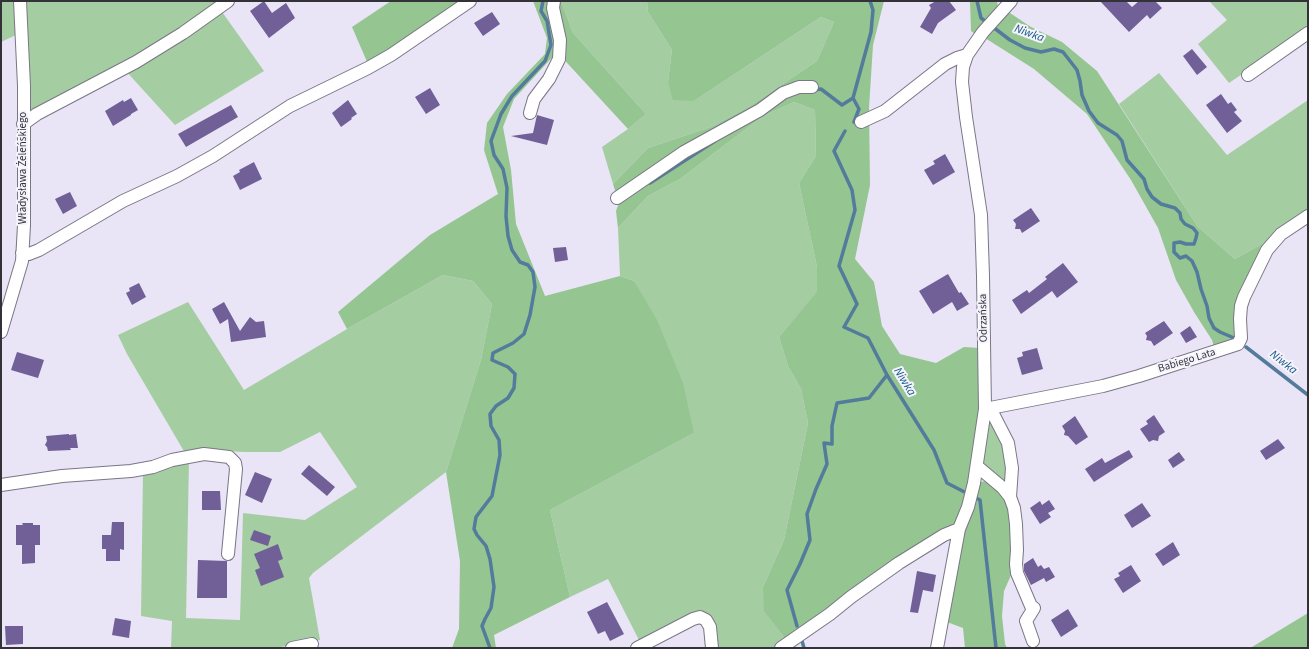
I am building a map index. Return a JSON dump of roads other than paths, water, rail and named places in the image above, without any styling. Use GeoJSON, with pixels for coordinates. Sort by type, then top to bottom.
{"type":"FeatureCollection","features":[{"type":"Feature","properties":{"kind":"street","name":"Władysława Żeleńskiego"},"geometry":{"type":"LineString","coordinates":[[1,332],[20,269],[24,225],[24,79],[20,1]]}},
{"type":"Feature","properties":{"kind":"street"},"geometry":{"type":"LineString","coordinates":[[23,124],[37,114],[136,62],[183,33],[228,1]]}},
{"type":"Feature","properties":{"kind":"street"},"geometry":{"type":"LineString","coordinates":[[22,253],[29,254],[39,250],[123,201],[177,176],[212,156],[290,106],[368,68],[391,55],[470,1]]}},
{"type":"Feature","properties":{"kind":"street"},"geometry":{"type":"LineString","coordinates":[[530,113],[534,99],[549,79],[559,59],[560,40],[553,8],[554,1]]}},
{"type":"Feature","properties":{"kind":"street","name":"Odrzańska"},"geometry":{"type":"LineString","coordinates":[[937,648],[959,529],[968,508],[978,467],[988,409],[981,215],[966,117],[962,82],[963,67],[967,55],[983,32],[1010,1]]}},
{"type":"Feature","properties":{"kind":"street"},"geometry":{"type":"LineString","coordinates":[[1248,75],[1308,33]]}},
{"type":"Feature","properties":{"kind":"street"},"geometry":{"type":"LineString","coordinates":[[861,122],[885,112],[945,64],[967,55]]}},
{"type":"Feature","properties":{"kind":"street"},"geometry":{"type":"LineString","coordinates":[[617,198],[684,152],[760,110],[783,93],[799,87],[812,87]]}},
{"type":"Feature","properties":{"kind":"street","name":"Babiego Lata"},"geometry":{"type":"LineString","coordinates":[[988,409],[1103,386],[1240,347],[1241,306],[1267,250],[1282,234],[1308,216]]}},
{"type":"Feature","properties":{"kind":"street"},"geometry":{"type":"LineString","coordinates":[[988,409],[1008,443],[1012,468],[1010,497]]}},
{"type":"Feature","properties":{"kind":"street"},"geometry":{"type":"LineString","coordinates":[[1,485],[62,476],[131,472],[153,467],[172,460],[204,454],[229,457],[235,463],[236,470],[228,554]]}},
{"type":"Feature","properties":{"kind":"street"},"geometry":{"type":"LineString","coordinates":[[978,467],[1003,488],[1010,497],[1014,508],[1016,524],[1017,573],[1031,606],[1034,608],[1026,621],[1033,641]]}},
{"type":"Feature","properties":{"kind":"street"},"geometry":{"type":"LineString","coordinates":[[781,648],[899,563],[944,535],[959,529]]}},
{"type":"Feature","properties":{"kind":"street"},"geometry":{"type":"LineString","coordinates":[[637,648],[693,619],[700,617],[706,620],[710,627],[712,648]]}},
{"type":"Feature","properties":{"kind":"street"},"geometry":{"type":"LineString","coordinates":[[292,648],[312,644]]}},
{"type":"Feature","properties":{"kind":"waterway"},"geometry":{"type":"LineString","coordinates":[[490,648],[482,626],[491,608],[494,587],[490,559],[486,546],[474,529],[476,517],[492,496],[500,455],[499,440],[491,426],[490,414],[496,406],[508,398],[514,388],[515,374],[508,367],[492,360],[493,353],[513,343],[524,334],[530,315],[535,287],[533,272],[528,265],[520,262],[512,250],[508,236],[506,216],[507,188],[503,169],[494,155],[491,141],[501,114],[512,96],[545,61],[551,45],[547,21],[541,11],[543,1]]}},
{"type":"Feature","properties":{"kind":"waterway","name":"Niwka"},"geometry":{"type":"LineString","coordinates":[[854,122],[859,109],[853,98],[871,32],[873,10],[870,1]]}},
{"type":"Feature","properties":{"kind":"waterway","name":"Niwka"},"geometry":{"type":"LineString","coordinates":[[977,1],[981,18],[1010,40],[1025,48],[1041,52],[1054,49],[1063,52],[1077,70],[1082,95],[1089,111],[1098,123],[1117,135],[1122,141],[1127,160],[1144,179],[1147,189],[1152,197],[1161,204],[1175,208],[1180,213],[1181,219],[1185,224],[1193,228],[1197,233],[1194,244],[1180,242],[1174,243],[1174,252],[1180,258],[1186,256],[1192,261],[1197,272],[1209,318],[1214,328],[1234,338]]}},
{"type":"Feature","properties":{"kind":"waterway"},"geometry":{"type":"LineString","coordinates":[[813,90],[821,89],[842,105],[853,98]]}},
{"type":"Feature","properties":{"kind":"waterway","name":"Niwka"},"geometry":{"type":"LineString","coordinates":[[845,131],[834,151],[852,190],[855,210],[839,266],[857,304],[844,327],[868,338],[887,375],[934,450],[947,483],[980,500],[996,648]]}},
{"type":"Feature","properties":{"kind":"waterway"},"geometry":{"type":"LineString","coordinates":[[650,183],[715,141]]}},
{"type":"Feature","properties":{"kind":"waterway","name":"Niwka"},"geometry":{"type":"LineString","coordinates":[[1246,347],[1308,395]]}},
{"type":"Feature","properties":{"kind":"waterway"},"geometry":{"type":"LineString","coordinates":[[797,626],[787,590],[810,540],[807,514],[827,464],[824,443],[832,444],[832,426],[837,403],[869,398],[887,375]]}},
{"type":"Feature","properties":{"kind":"waterway"},"geometry":{"type":"LineString","coordinates":[[802,641],[804,648]]}}]}
